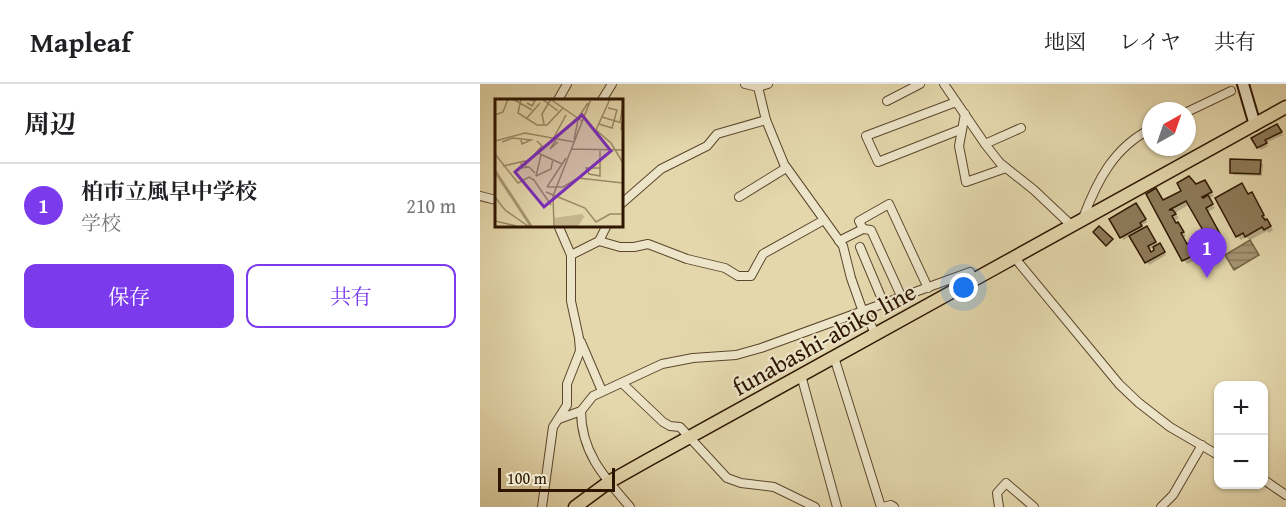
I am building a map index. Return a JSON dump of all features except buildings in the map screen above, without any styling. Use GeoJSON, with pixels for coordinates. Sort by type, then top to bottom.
{"type":"FeatureCollection","features":[{"type":"Feature","properties":{"kind":"main road","name":"funabashi-abiko line"},"geometry":{"type":"LineString","coordinates":[[575,507],[609,482],[689,437],[1255,124],[1284,112]]}},
{"type":"Feature","properties":{"kind":"street"},"geometry":{"type":"LineString","coordinates":[[559,99],[567,84]]}},
{"type":"Feature","properties":{"kind":"street"},"geometry":{"type":"LineString","coordinates":[[603,99],[612,84]]}},
{"type":"Feature","properties":{"kind":"street"},"geometry":{"type":"LineString","coordinates":[[746,84],[758,87],[768,84]]}},
{"type":"Feature","properties":{"kind":"street"},"geometry":{"type":"LineString","coordinates":[[887,101],[920,84]]}},
{"type":"Feature","properties":{"kind":"street"},"geometry":{"type":"LineString","coordinates":[[944,84],[985,144],[1006,168],[1077,222],[1109,164],[1134,138],[1142,134]]}},
{"type":"Feature","properties":{"kind":"street"},"geometry":{"type":"LineString","coordinates":[[1243,84],[1255,124]]}},
{"type":"Feature","properties":{"kind":"street"},"geometry":{"type":"LineString","coordinates":[[758,87],[766,120],[786,168],[843,246],[851,278],[875,334]]}},
{"type":"Feature","properties":{"kind":"street"},"geometry":{"type":"LineString","coordinates":[[1196,108],[1231,91]]}},
{"type":"Feature","properties":{"kind":"street"},"geometry":{"type":"LineString","coordinates":[[956,102],[866,136],[878,162],[962,129]]}},
{"type":"Feature","properties":{"kind":"street"},"geometry":{"type":"LineString","coordinates":[[965,114],[959,146],[966,182],[1006,168]]}},
{"type":"Feature","properties":{"kind":"street"},"geometry":{"type":"LineString","coordinates":[[622,203],[661,169],[707,146],[717,134],[766,120]]}},
{"type":"Feature","properties":{"kind":"street"},"geometry":{"type":"LineString","coordinates":[[985,144],[1021,128]]}},
{"type":"Feature","properties":{"kind":"street"},"geometry":{"type":"LineString","coordinates":[[739,197],[786,168]]}},
{"type":"Feature","properties":{"kind":"street"},"geometry":{"type":"LineString","coordinates":[[480,196],[495,200]]}},
{"type":"Feature","properties":{"kind":"street"},"geometry":{"type":"LineString","coordinates":[[863,229],[859,221],[889,204],[928,288]]}},
{"type":"Feature","properties":{"kind":"street"},"geometry":{"type":"LineString","coordinates":[[599,241],[634,247],[648,244],[687,259],[725,268],[738,276],[751,276],[763,254],[824,220]]}},
{"type":"Feature","properties":{"kind":"street"},"geometry":{"type":"LineString","coordinates":[[558,226],[571,255],[571,301],[579,338],[602,392]]}},
{"type":"Feature","properties":{"kind":"street"},"geometry":{"type":"LineString","coordinates":[[571,255],[599,241],[606,226]]}},
{"type":"Feature","properties":{"kind":"street"},"geometry":{"type":"LineString","coordinates":[[839,240],[863,229],[871,230],[902,298]]}},
{"type":"Feature","properties":{"kind":"street"},"geometry":{"type":"LineString","coordinates":[[860,247],[884,304]]}},
{"type":"Feature","properties":{"kind":"street"},"geometry":{"type":"LineString","coordinates":[[1014,257],[1119,384],[1170,427],[1214,452]]}},
{"type":"Feature","properties":{"kind":"street"},"geometry":{"type":"LineString","coordinates":[[559,419],[581,411],[593,396],[662,364],[693,358],[735,356],[864,312],[970,272],[974,280]]}},
{"type":"Feature","properties":{"kind":"street"},"geometry":{"type":"LineString","coordinates":[[542,507],[553,427],[567,405],[567,384],[579,351],[579,338]]}},
{"type":"Feature","properties":{"kind":"street"},"geometry":{"type":"LineString","coordinates":[[834,357],[882,507],[891,505],[894,507]]}},
{"type":"Feature","properties":{"kind":"street"},"geometry":{"type":"LineString","coordinates":[[801,375],[837,507]]}},
{"type":"Feature","properties":{"kind":"street"},"geometry":{"type":"LineString","coordinates":[[622,383],[663,422],[669,426],[680,427],[727,478],[741,483],[774,487],[815,507]]}},
{"type":"Feature","properties":{"kind":"street"},"geometry":{"type":"LineString","coordinates":[[581,411],[584,440],[590,453],[609,482],[630,507]]}},
{"type":"Feature","properties":{"kind":"street"},"geometry":{"type":"LineString","coordinates":[[1161,507],[1173,495],[1202,445]]}},
{"type":"Feature","properties":{"kind":"street"},"geometry":{"type":"LineString","coordinates":[[999,507],[997,493],[1006,483],[1034,507]]}},
{"type":"Feature","properties":{"kind":"street"},"geometry":{"type":"LineString","coordinates":[[1268,483],[1286,495]]}},
{"type":"Feature","properties":{"kind":"shaded area"},"geometry":{"type":"Polygon","coordinates":[[[1250,240],[1259,255],[1234,270],[1225,255],[1250,240]]]}},
{"type":"Feature","properties":{"kind":"place","name":"柏市立風早中学校"},"geometry":{"type":"Point","coordinates":[1207,278]}}]}
